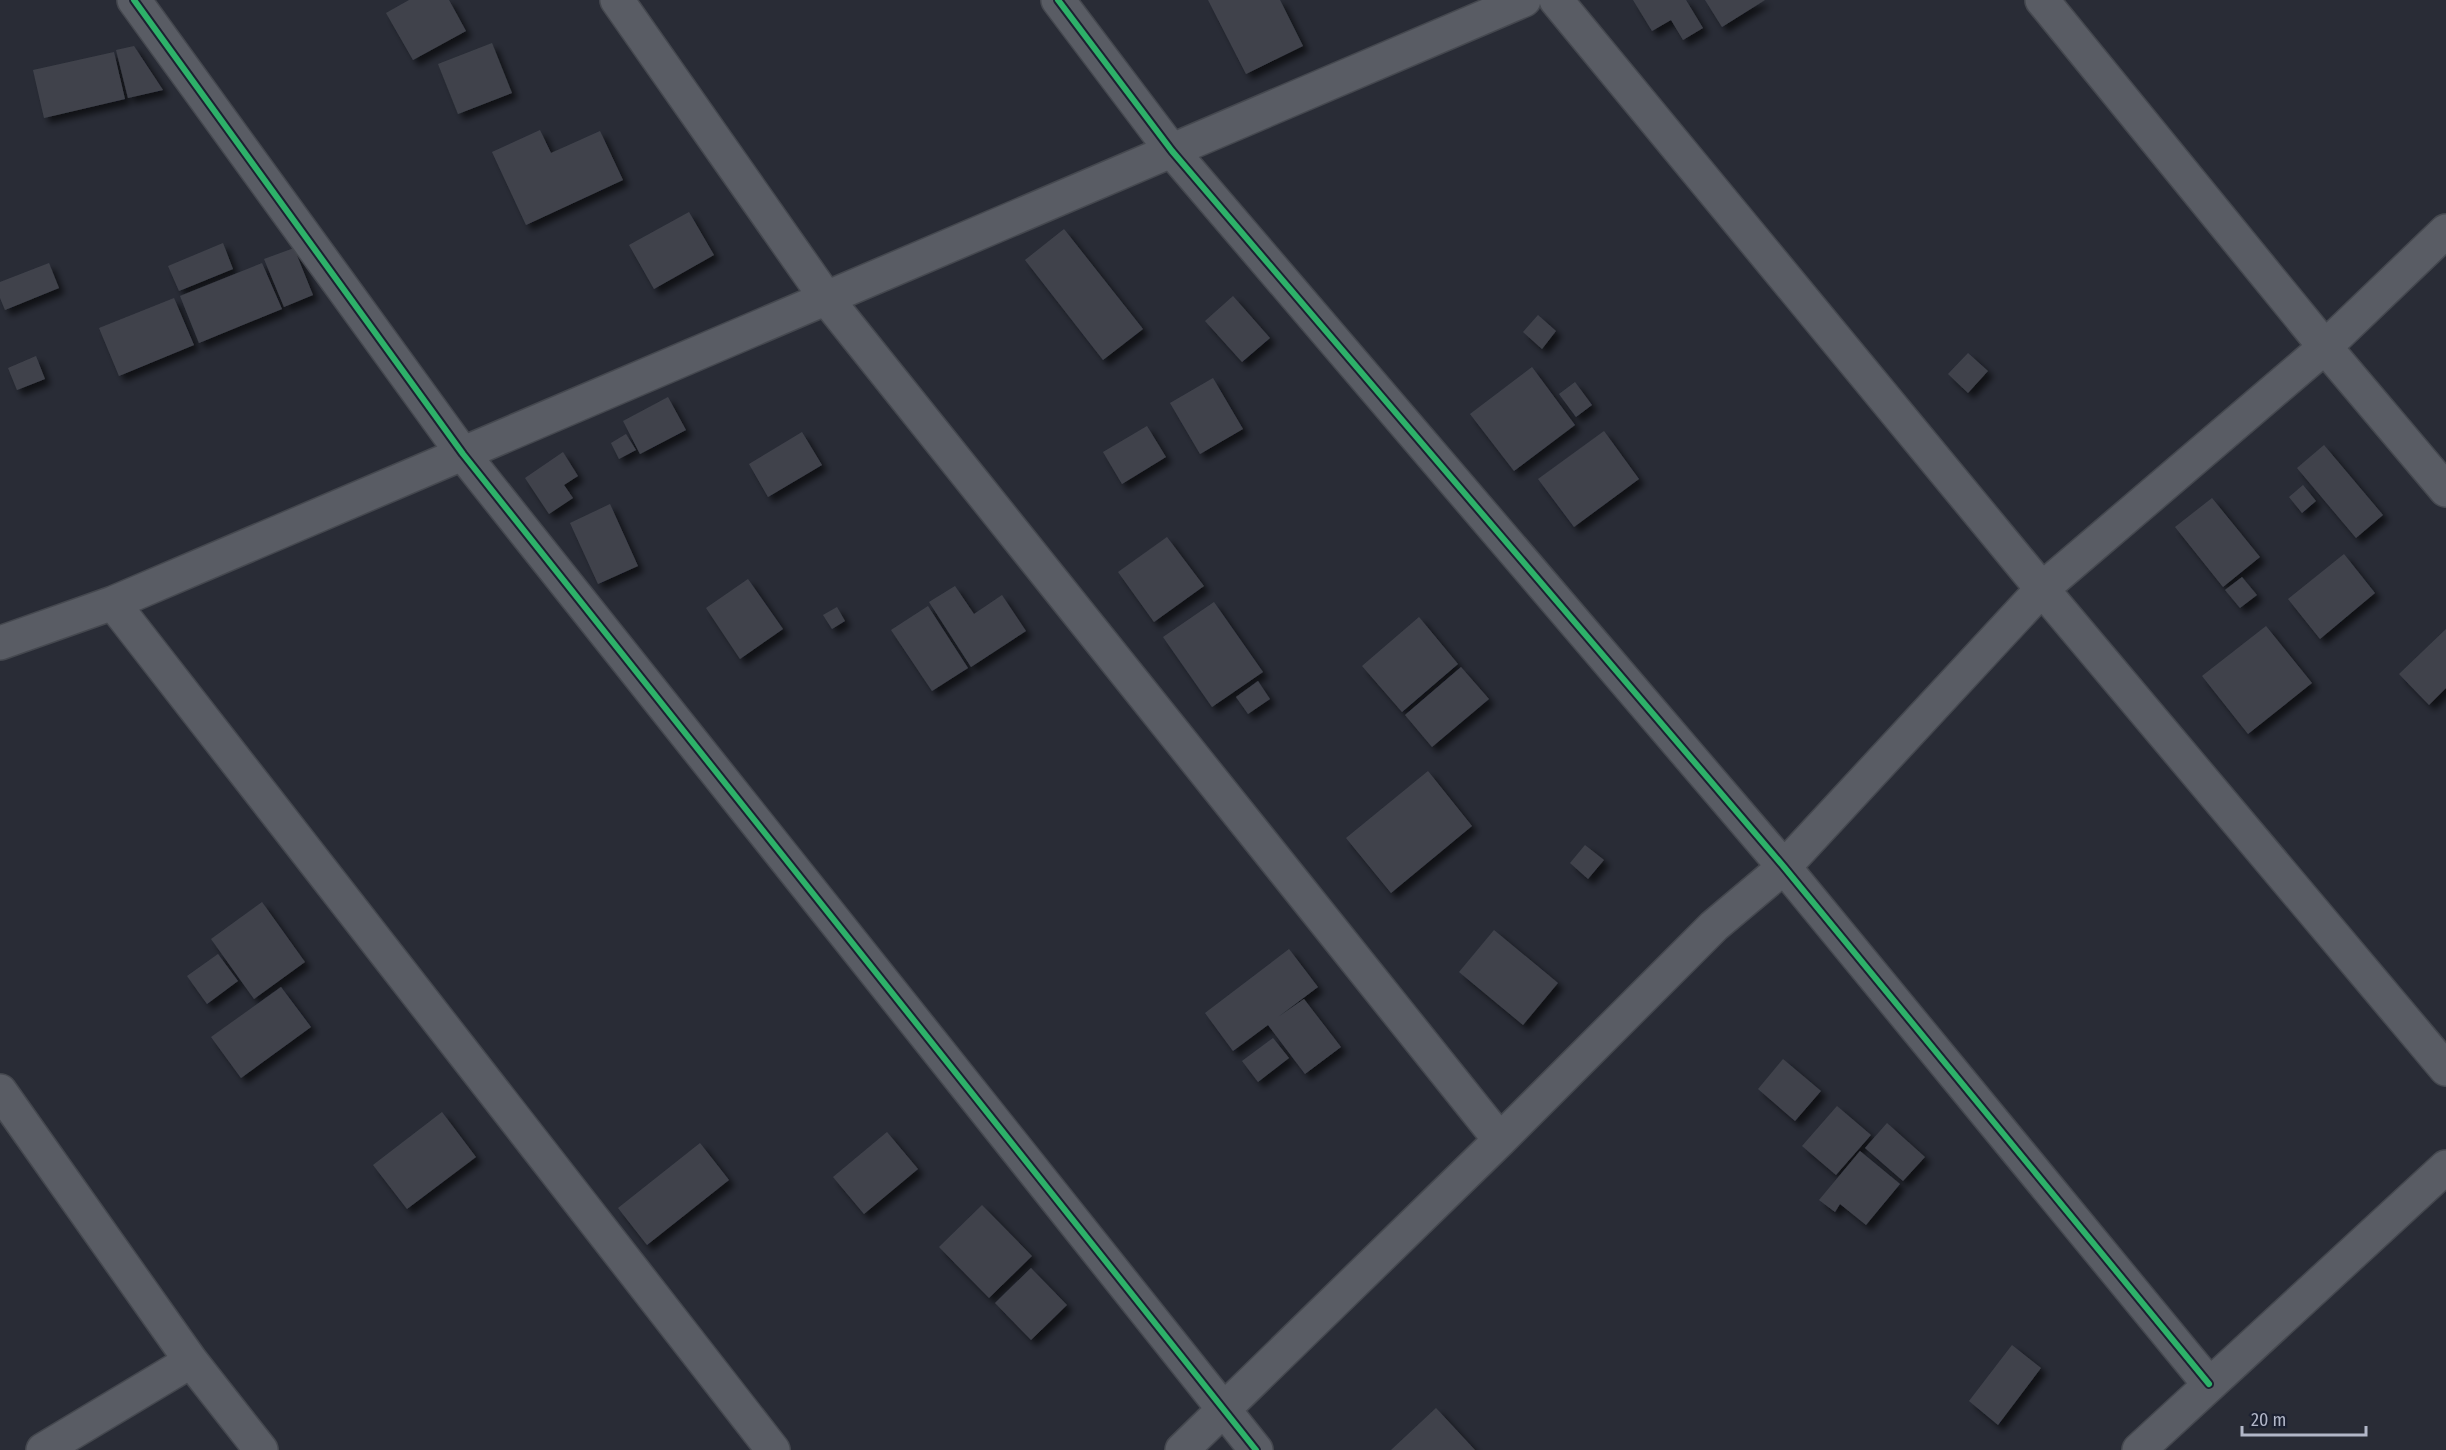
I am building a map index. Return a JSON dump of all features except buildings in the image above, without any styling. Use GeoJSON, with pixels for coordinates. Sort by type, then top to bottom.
{"type":"FeatureCollection","features":[{"type":"Feature","properties":{"kind":"street"},"geometry":{"type":"LineString","coordinates":[[134,0],[463,454],[1256,1450]]}},
{"type":"Feature","properties":{"kind":"street"},"geometry":{"type":"LineString","coordinates":[[617,0],[826,298],[1500,1140]]}},
{"type":"Feature","properties":{"kind":"street"},"geometry":{"type":"LineString","coordinates":[[1058,0],[1172,151],[1784,867],[2209,1384]]}},
{"type":"Feature","properties":{"kind":"street"},"geometry":{"type":"LineString","coordinates":[[0,643],[112,603],[1524,0]]}},
{"type":"Feature","properties":{"kind":"street"},"geometry":{"type":"LineString","coordinates":[[1556,0],[2042,589],[2446,1069]]}},
{"type":"Feature","properties":{"kind":"street"},"geometry":{"type":"LineString","coordinates":[[2042,0],[2325,347],[2446,490]]}},
{"type":"Feature","properties":{"kind":"street"},"geometry":{"type":"LineString","coordinates":[[1182,1450],[1500,1140],[1714,926],[1784,867],[2042,589],[2325,347],[2446,231]]}},
{"type":"Feature","properties":{"kind":"street"},"geometry":{"type":"LineString","coordinates":[[112,603],[773,1450]]}},
{"type":"Feature","properties":{"kind":"street"},"geometry":{"type":"LineString","coordinates":[[0,1091],[191,1361],[261,1450]]}},
{"type":"Feature","properties":{"kind":"street"},"geometry":{"type":"LineString","coordinates":[[2139,1450],[2446,1167]]}},
{"type":"Feature","properties":{"kind":"street"},"geometry":{"type":"LineString","coordinates":[[43,1450],[191,1361]]}},
{"type":"Feature","properties":{"kind":"cycle path"},"geometry":{"type":"LineString","coordinates":[[134,0],[463,454],[1256,1450]]}},
{"type":"Feature","properties":{"kind":"cycle path"},"geometry":{"type":"LineString","coordinates":[[1058,0],[1172,151],[1784,867],[2209,1384]]}}]}
